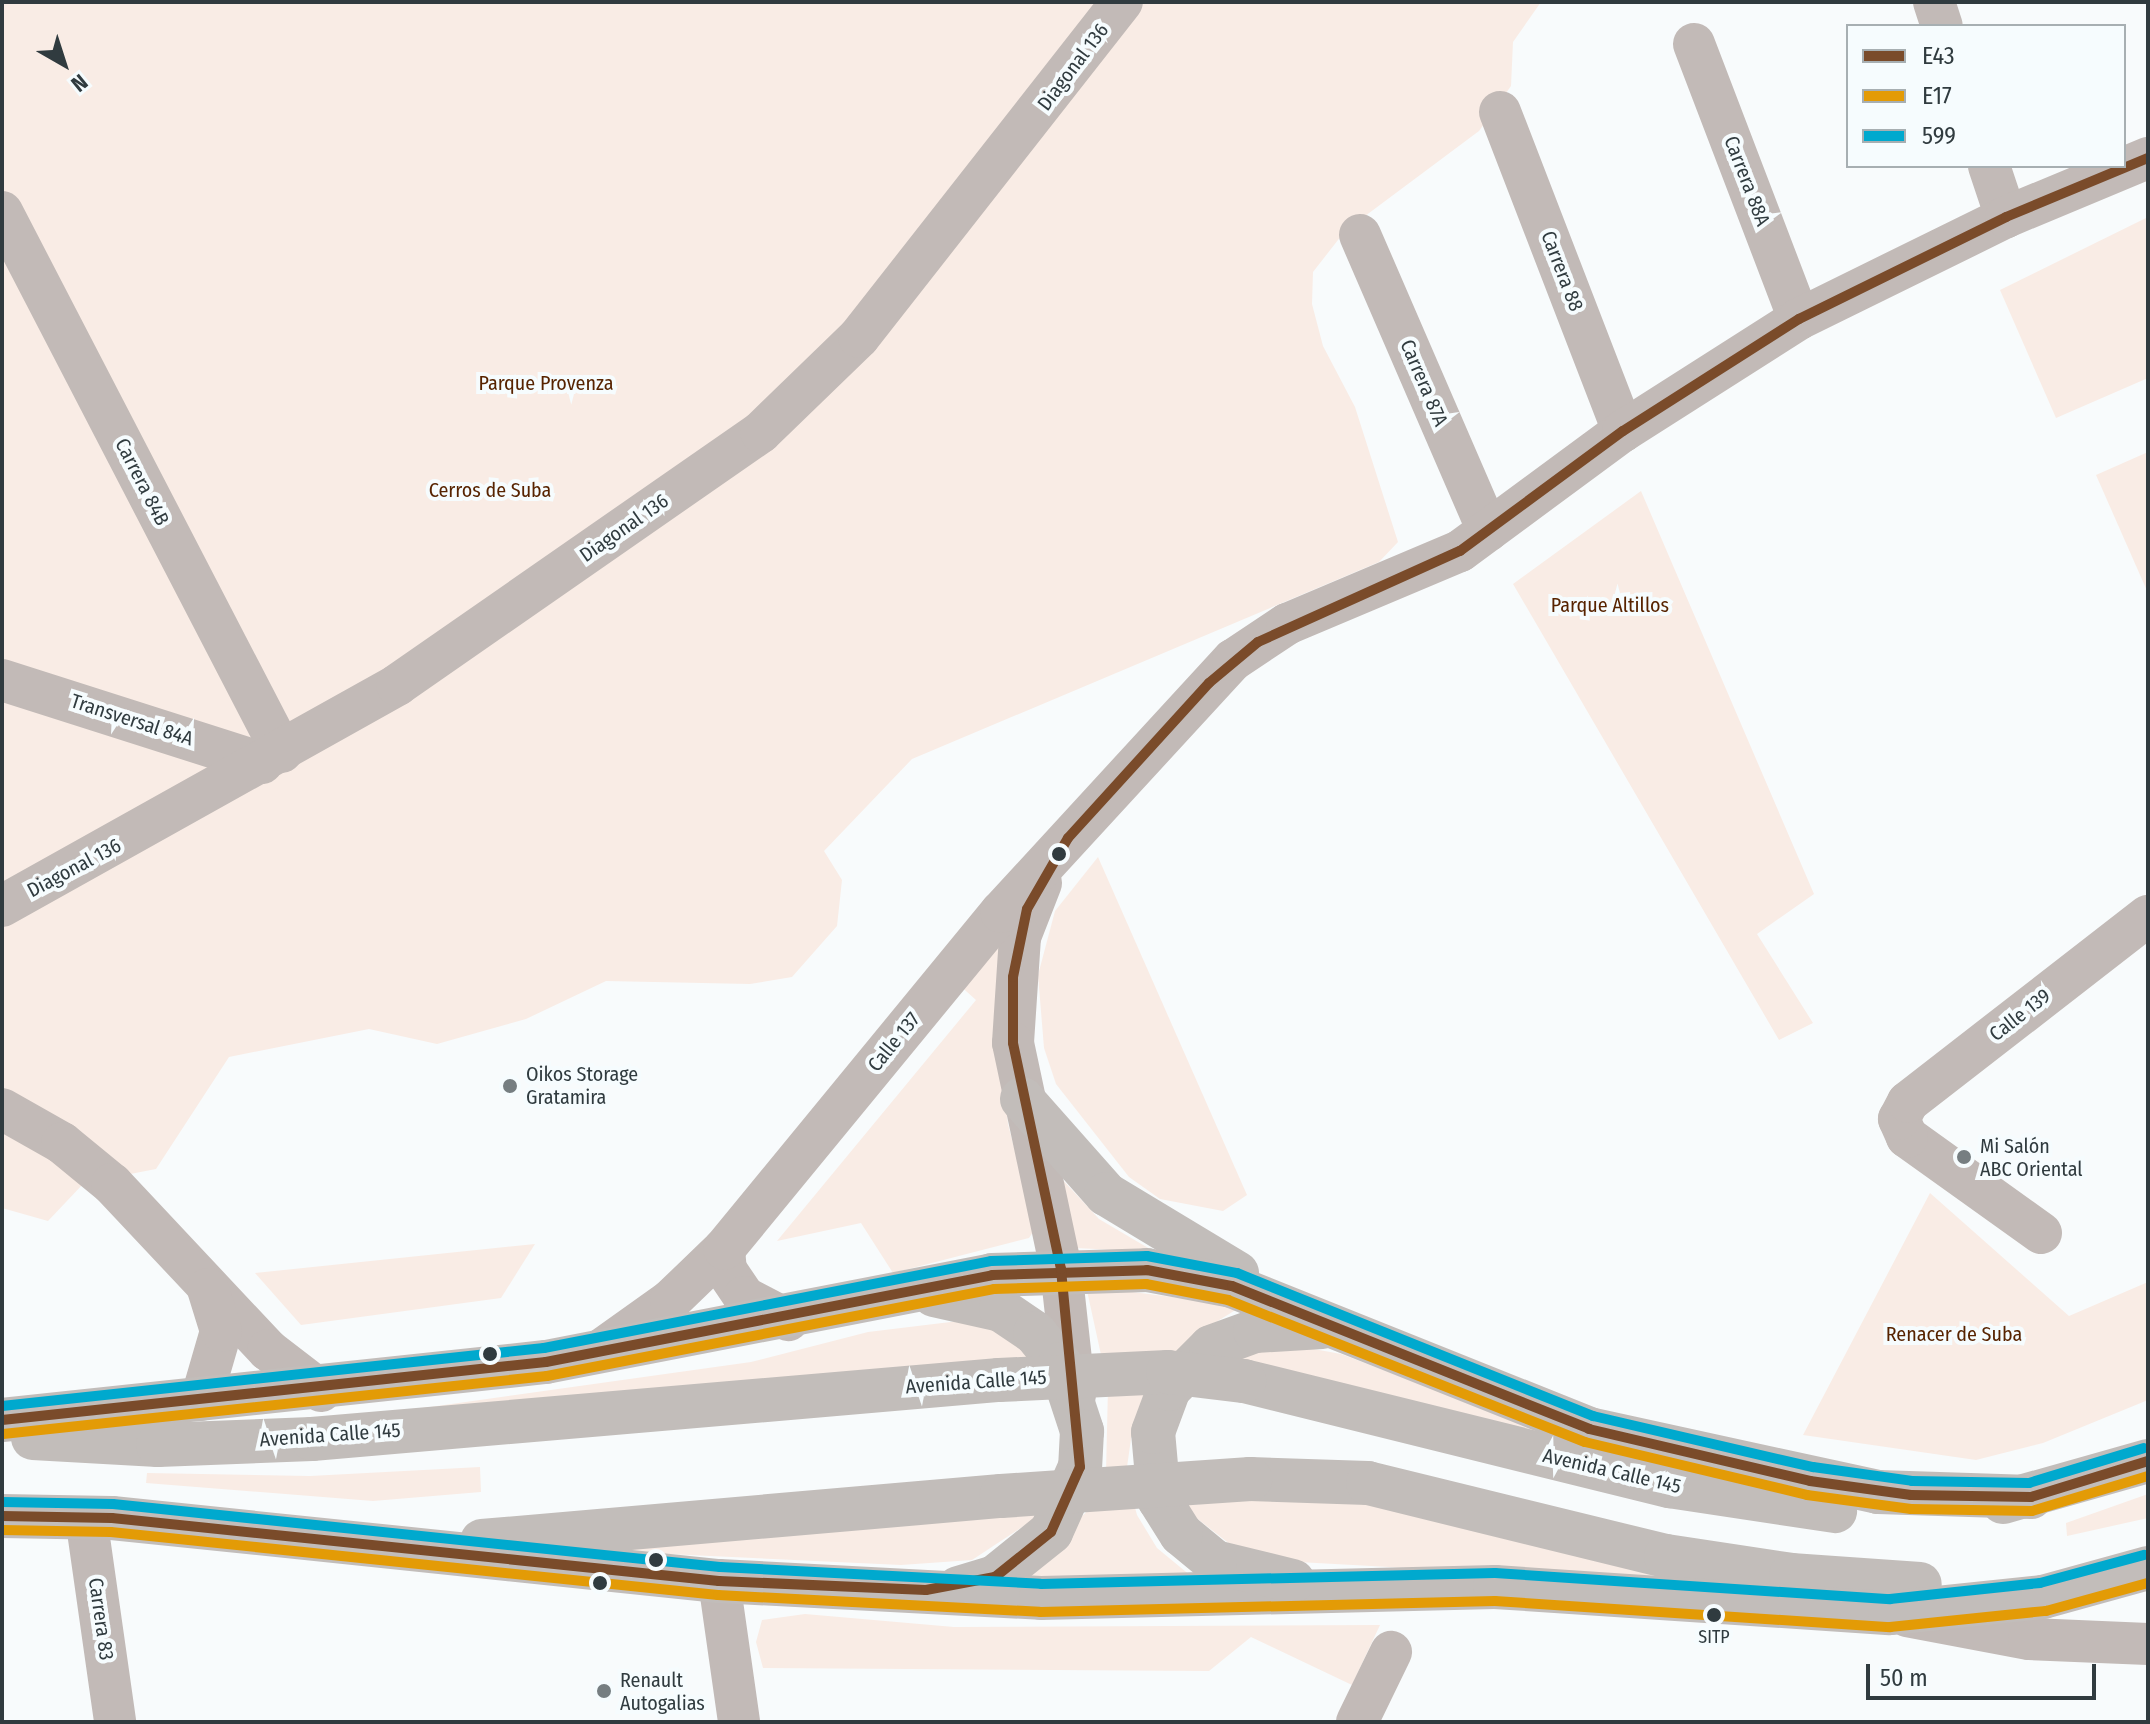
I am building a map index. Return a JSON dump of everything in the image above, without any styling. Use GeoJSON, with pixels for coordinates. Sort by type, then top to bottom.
{"type":"FeatureCollection","features":[{"type":"Feature","properties":{"kind":"main road"},"geometry":{"type":"LineString","coordinates":[[1022,1099],[1106,1194],[1328,1321]]}},
{"type":"Feature","properties":{"kind":"main road","name":"Avenida Calle 145"},"geometry":{"type":"LineString","coordinates":[[2,1420],[321,1391],[594,1355],[788,1320],[951,1283],[1061,1269],[1147,1270],[1232,1286],[1328,1321],[1541,1413],[1727,1463],[1878,1492],[2031,1497]]}},
{"type":"Feature","properties":{"kind":"main road"},"geometry":{"type":"LineString","coordinates":[[857,1306],[919,1295],[961,1296],[1001,1310],[1035,1333],[1075,1396],[1080,1467],[1051,1532],[995,1577],[926,1590]]}},
{"type":"Feature","properties":{"kind":"main road"},"geometry":{"type":"LineString","coordinates":[[1328,1321],[1269,1329],[1211,1347],[1169,1389],[1153,1432],[1152,1471],[1168,1517],[1215,1562],[1314,1585],[1387,1590]]}},
{"type":"Feature","properties":{"kind":"main road","name":"Avenida Calle 145"},"geometry":{"type":"LineString","coordinates":[[2,1438],[158,1445],[312,1439],[999,1380],[1168,1372],[1244,1381],[1669,1486],[1772,1505],[1921,1513],[2031,1497],[2148,1461]]}},
{"type":"Feature","properties":{"kind":"main road"},"geometry":{"type":"LineString","coordinates":[[368,1546],[1250,1479],[1368,1483],[1666,1556],[1888,1584],[2018,1577],[2148,1548]]}},
{"type":"Feature","properties":{"kind":"main road"},"geometry":{"type":"LineString","coordinates":[[2,1516],[86,1517],[719,1581],[1156,1601],[1495,1587],[1890,1613],[2043,1597],[2148,1568]]}},
{"type":"Feature","properties":{"kind":"street","name":"Diagonal 136"},"geometry":{"type":"LineString","coordinates":[[2,906],[397,685],[761,432],[859,337],[1122,2]]}},
{"type":"Feature","properties":{"kind":"street"},"geometry":{"type":"LineString","coordinates":[[1934,2],[1941,24]]}},
{"type":"Feature","properties":{"kind":"street","name":"Carrera 88A"},"geometry":{"type":"LineString","coordinates":[[1694,44],[1799,319]]}},
{"type":"Feature","properties":{"kind":"street","name":"Carrera 88"},"geometry":{"type":"LineString","coordinates":[[1500,112],[1623,431]]}},
{"type":"Feature","properties":{"kind":"street","name":"Calle 137"},"geometry":{"type":"LineString","coordinates":[[2126,167],[2148,158]]}},
{"type":"Feature","properties":{"kind":"street"},"geometry":{"type":"LineString","coordinates":[[1990,168],[2006,217]]}},
{"type":"Feature","properties":{"kind":"street","name":"Calle 137"},"geometry":{"type":"LineString","coordinates":[[594,1355],[671,1300],[724,1249],[951,973],[1068,838],[1209,683],[1258,642],[1431,565],[1488,531],[1623,431],[1799,319],[2006,217],[2124,168]]}},
{"type":"Feature","properties":{"kind":"street","name":"Carrera 84B"},"geometry":{"type":"LineString","coordinates":[[2,212],[272,757]]}},
{"type":"Feature","properties":{"kind":"street","name":"Carrera 87A"},"geometry":{"type":"LineString","coordinates":[[1360,235],[1488,531]]}},
{"type":"Feature","properties":{"kind":"street","name":"Transversal 84A"},"geometry":{"type":"LineString","coordinates":[[2,680],[272,757]]}},
{"type":"Feature","properties":{"kind":"street","name":"Calle 137"},"geometry":{"type":"LineString","coordinates":[[1068,838],[1027,909],[1020,937],[1013,1043],[1022,1099],[1061,1269],[1075,1396]]}},
{"type":"Feature","properties":{"kind":"street","name":"Calle 139"},"geometry":{"type":"LineString","coordinates":[[2041,1233],[1907,1137],[1899,1119],[1908,1102],[2148,916]]}},
{"type":"Feature","properties":{"kind":"street"},"geometry":{"type":"LineString","coordinates":[[2,1109],[62,1143],[112,1184],[289,1370],[321,1391]]}},
{"type":"Feature","properties":{"kind":"street"},"geometry":{"type":"LineString","coordinates":[[724,1249],[726,1270],[744,1297],[788,1320]]}},
{"type":"Feature","properties":{"kind":"street"},"geometry":{"type":"LineString","coordinates":[[201,1400],[221,1331],[208,1288]]}},
{"type":"Feature","properties":{"kind":"street","name":"Carrera 83"},"geometry":{"type":"LineString","coordinates":[[86,1517],[115,1722]]}},
{"type":"Feature","properties":{"kind":"street"},"geometry":{"type":"LineString","coordinates":[[719,1581],[739,1722]]}},
{"type":"Feature","properties":{"kind":"street"},"geometry":{"type":"LineString","coordinates":[[1890,1613],[2029,1639],[2148,1644]]}},
{"type":"Feature","properties":{"kind":"street"},"geometry":{"type":"LineString","coordinates":[[1357,1722],[1391,1652]]}},
{"type":"Feature","properties":{"kind":"green space","name":"Cerros de Suba"},"geometry":{"type":"Polygon","coordinates":[[[2,2],[1541,2],[1513,42],[1511,86],[1479,131],[1345,231],[1313,272],[1312,304],[1323,346],[1355,407],[1398,542],[1379,562],[912,759],[824,851],[842,880],[837,926],[792,977],[750,984],[606,981],[526,1019],[437,1044],[369,1029],[229,1057],[156,1169],[84,1183],[48,1221],[2,1208],[2,2]]]}},
{"type":"Feature","properties":{"kind":"green space"},"geometry":{"type":"Polygon","coordinates":[[[2148,217],[2148,378],[2056,418],[2000,290],[2148,217]]]}},
{"type":"Feature","properties":{"kind":"green space"},"geometry":{"type":"Polygon","coordinates":[[[2148,452],[2148,593],[2096,475],[2148,452]]]}},
{"type":"Feature","properties":{"kind":"green space","name":"Parque Altillos"},"geometry":{"type":"Polygon","coordinates":[[[1641,491],[1814,894],[1757,934],[1813,1023],[1779,1040],[1513,584],[1641,491]]]}},
{"type":"Feature","properties":{"kind":"green space"},"geometry":{"type":"Polygon","coordinates":[[[1098,857],[1247,1195],[1223,1211],[1160,1199],[1129,1177],[1056,1084],[1044,1048],[1038,975],[1055,911],[1098,857]]]}},
{"type":"Feature","properties":{"kind":"green space"},"geometry":{"type":"Polygon","coordinates":[[[999,926],[999,1046],[1008,1124],[1035,1229],[1029,1238],[893,1273],[861,1223],[777,1241],[976,1000],[957,983],[999,926]]]}},
{"type":"Feature","properties":{"kind":"green space"},"geometry":{"type":"Polygon","coordinates":[[[1061,1178],[1099,1219],[1155,1252],[1076,1248],[1061,1178]]]}},
{"type":"Feature","properties":{"kind":"green space","name":"Renacer de Suba"},"geometry":{"type":"Polygon","coordinates":[[[1930,1193],[2069,1316],[2148,1282],[2148,1400],[2043,1443],[1976,1460],[1803,1435],[1930,1193]]]}},
{"type":"Feature","properties":{"kind":"green space"},"geometry":{"type":"Polygon","coordinates":[[[535,1244],[501,1298],[301,1325],[255,1273],[535,1244]]]}},
{"type":"Feature","properties":{"kind":"green space"},"geometry":{"type":"Polygon","coordinates":[[[1086,1286],[1242,1306],[1192,1337],[1133,1425],[1126,1474],[1137,1515],[1157,1548],[1197,1581],[1010,1581],[1092,1507],[1106,1472],[1108,1387],[1086,1286]]]}},
{"type":"Feature","properties":{"kind":"green space"},"geometry":{"type":"Polygon","coordinates":[[[967,1320],[1006,1334],[1040,1360],[309,1424],[751,1362],[868,1332],[967,1320]]]}},
{"type":"Feature","properties":{"kind":"green space"},"geometry":{"type":"Polygon","coordinates":[[[1292,1345],[1341,1354],[1544,1431],[1542,1438],[1225,1360],[1292,1345]]]}},
{"type":"Feature","properties":{"kind":"green space"},"geometry":{"type":"Polygon","coordinates":[[[480,1467],[481,1492],[373,1501],[146,1483],[147,1473],[310,1476],[480,1467]]]}},
{"type":"Feature","properties":{"kind":"green space"},"geometry":{"type":"Polygon","coordinates":[[[1305,1493],[1408,1508],[1662,1569],[1663,1582],[1280,1561],[1240,1552],[1181,1506],[1305,1493]]]}},
{"type":"Feature","properties":{"kind":"green space"},"geometry":{"type":"Polygon","coordinates":[[[2148,1494],[2148,1518],[2067,1536],[2066,1523],[2148,1494]]]}},
{"type":"Feature","properties":{"kind":"green space"},"geometry":{"type":"Polygon","coordinates":[[[1045,1512],[972,1560],[901,1565],[581,1550],[1045,1512]]]}},
{"type":"Feature","properties":{"kind":"green space"},"geometry":{"type":"Polygon","coordinates":[[[805,1614],[954,1627],[1380,1625],[1352,1685],[1251,1637],[1209,1671],[763,1668],[756,1642],[762,1620],[805,1614]]]}},
{"type":"Feature","properties":{"kind":"transit line","name":"E43"},"geometry":{"type":"LineString","coordinates":[[2126,167],[2148,158]]}},
{"type":"Feature","properties":{"kind":"transit line","name":"E43"},"geometry":{"type":"LineString","coordinates":[[2,1516],[112,1518],[719,1581],[926,1590],[995,1577],[1051,1532],[1080,1467],[1061,1269],[1013,1043],[1013,977],[1027,909],[1068,838],[1209,683],[1258,642],[1460,551],[1623,431],[1799,319],[2006,217],[2124,168]]}},
{"type":"Feature","properties":{"kind":"transit line","name":"599"},"geometry":{"type":"LineString","coordinates":[[2,1406],[544,1348],[991,1261],[1147,1256],[1237,1273],[1593,1416],[1813,1467],[1912,1481],[2029,1483],[2144,1448]]}},
{"type":"Feature","properties":{"kind":"transit line","name":"E43"},"geometry":{"type":"LineString","coordinates":[[2,1420],[546,1362],[992,1275],[1147,1270],[1232,1286],[1589,1429],[1810,1481],[1911,1495],[2031,1497],[2148,1461]]}},
{"type":"Feature","properties":{"kind":"transit line","name":"E17"},"geometry":{"type":"LineString","coordinates":[[3,1434],[547,1376],[994,1289],[1146,1284],[1228,1300],[1585,1442],[1807,1495],[1911,1509],[2032,1511],[2148,1476]]}},
{"type":"Feature","properties":{"kind":"transit line","name":"599"},"geometry":{"type":"LineString","coordinates":[[2,1502],[113,1504],[720,1567],[1041,1584],[1495,1573],[1890,1599],[2040,1583],[2144,1555]]}},
{"type":"Feature","properties":{"kind":"transit line","name":"E17"},"geometry":{"type":"LineString","coordinates":[[2,1530],[111,1532],[718,1595],[1040,1612],[1495,1601],[1890,1627],[2046,1611],[2148,1583]]}},
{"type":"Feature","properties":{"kind":"place","name":"Oikos Storage Gratamira"},"geometry":{"type":"Point","coordinates":[510,1086]}},
{"type":"Feature","properties":{"kind":"place","name":"Mi Salón ABC Oriental"},"geometry":{"type":"Point","coordinates":[1964,1157]}},
{"type":"Feature","properties":{"kind":"place","name":"SITP"},"geometry":{"type":"Point","coordinates":[1714,1615]}},
{"type":"Feature","properties":{"kind":"place","name":"Renault Autogalias"},"geometry":{"type":"Point","coordinates":[604,1691]}},
{"type":"Feature","properties":{"kind":"park label","name":"Parque Provenza"},"geometry":{"type":"Point","coordinates":[546,383]}}]}
